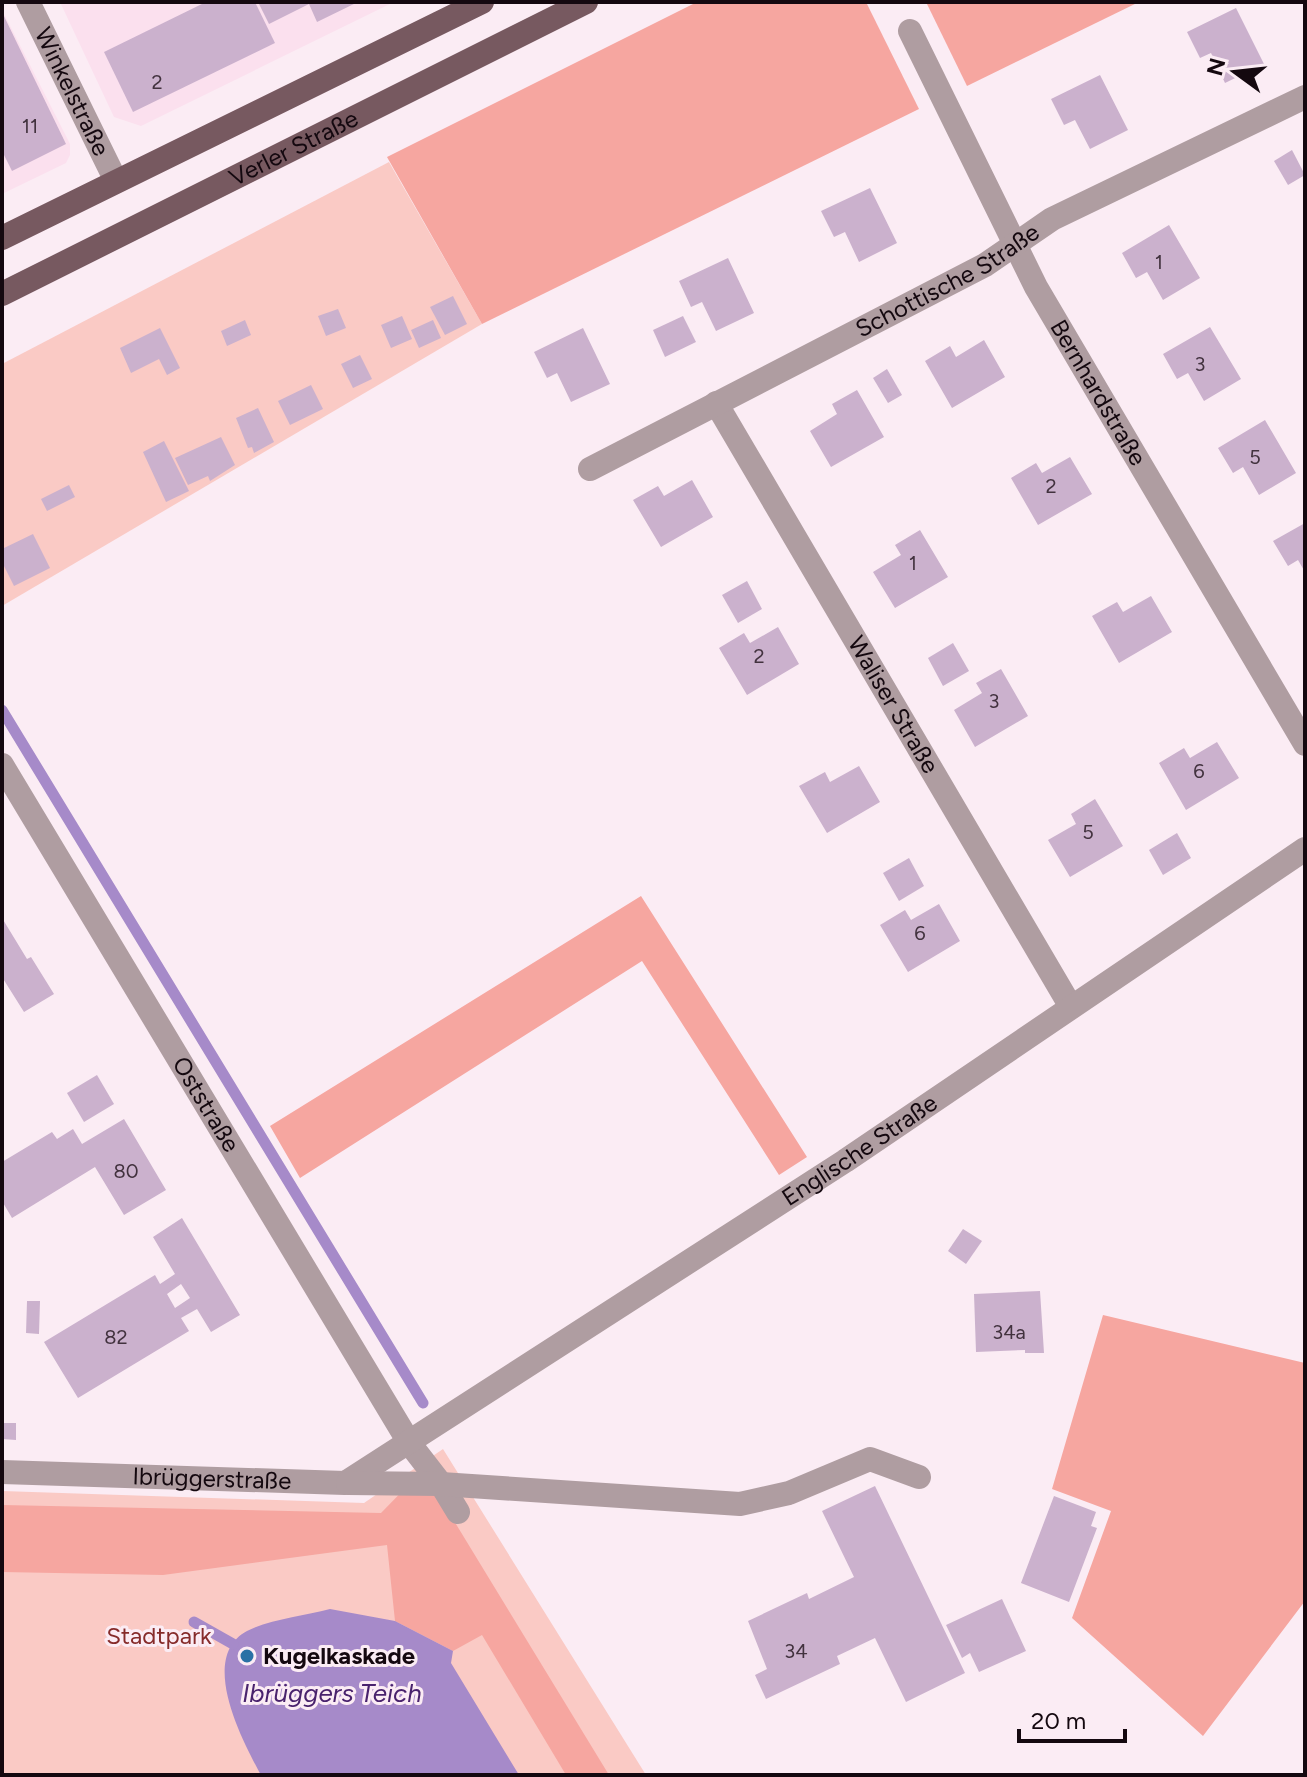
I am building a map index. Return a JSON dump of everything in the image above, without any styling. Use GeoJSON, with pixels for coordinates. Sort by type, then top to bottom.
{"type":"FeatureCollection","features":[{"type":"Feature","properties":{"kind":"main road","name":"Verler Straße"},"geometry":{"type":"LineString","coordinates":[[2,238],[482,2]]}},
{"type":"Feature","properties":{"kind":"main road","name":"Verler Straße"},"geometry":{"type":"LineString","coordinates":[[2,294],[586,2]]}},
{"type":"Feature","properties":{"kind":"street","name":"Winkelstraße"},"geometry":{"type":"LineString","coordinates":[[28,2],[116,181]]}},
{"type":"Feature","properties":{"kind":"street","name":"Bernhardstraße"},"geometry":{"type":"LineString","coordinates":[[910,31],[1036,287],[1305,744]]}},
{"type":"Feature","properties":{"kind":"street","name":"Schottische Straße"},"geometry":{"type":"LineString","coordinates":[[590,469],[985,265],[1052,219],[1305,97]]}},
{"type":"Feature","properties":{"kind":"street","name":"Waliser Straße"},"geometry":{"type":"LineString","coordinates":[[716,403],[1071,1007]]}},
{"type":"Feature","properties":{"kind":"street","name":"Oststraße"},"geometry":{"type":"LineString","coordinates":[[2,765],[410,1444],[458,1512]]}},
{"type":"Feature","properties":{"kind":"street","name":"Englische Straße"},"geometry":{"type":"LineString","coordinates":[[410,1444],[845,1161],[1305,849]]}},
{"type":"Feature","properties":{"kind":"street"},"geometry":{"type":"LineString","coordinates":[[345,1483],[410,1444]]}},
{"type":"Feature","properties":{"kind":"street","name":"Ibrüggerstraße"},"geometry":{"type":"LineString","coordinates":[[2,1472],[441,1484],[740,1504],[789,1493],[870,1459],[919,1477]]}},
{"type":"Feature","properties":{"kind":"shaded area"},"geometry":{"type":"Polygon","coordinates":[[[60,2],[394,2],[141,126],[114,117],[60,2]]]}},
{"type":"Feature","properties":{"kind":"shaded area"},"geometry":{"type":"Polygon","coordinates":[[[697,2],[866,2],[919,109],[482,324],[387,157],[697,2]]]}},
{"type":"Feature","properties":{"kind":"shaded area"},"geometry":{"type":"Polygon","coordinates":[[[926,2],[1139,2],[967,86],[926,2]]]}},
{"type":"Feature","properties":{"kind":"shaded area"},"geometry":{"type":"Polygon","coordinates":[[[2,10],[70,144],[70,155],[66,163],[2,194],[2,10]]]}},
{"type":"Feature","properties":{"kind":"shaded area"},"geometry":{"type":"Polygon","coordinates":[[[641,896],[807,1157],[779,1175],[642,961],[300,1178],[270,1126],[641,896]]]}},
{"type":"Feature","properties":{"kind":"shaded area"},"geometry":{"type":"Polygon","coordinates":[[[1103,1315],[1305,1363],[1305,1601],[1203,1736],[1072,1618],[1111,1511],[1052,1489],[1103,1315]]]}},
{"type":"Feature","properties":{"kind":"shaded area"},"geometry":{"type":"Polygon","coordinates":[[[423,1470],[609,1775],[566,1775],[482,1635],[453,1651],[395,1621],[387,1545],[163,1575],[2,1572],[2,1505],[381,1513],[423,1470]]]}},
{"type":"Feature","properties":{"kind":"green space"},"geometry":{"type":"Polygon","coordinates":[[[389,162],[482,324],[2,606],[2,364],[389,162]]]}},
{"type":"Feature","properties":{"kind":"green space","name":"Stadtpark"},"geometry":{"type":"Polygon","coordinates":[[[443,1449],[646,1775],[2,1775],[2,1491],[364,1503],[443,1449]]]}},
{"type":"Feature","properties":{"kind":"water","name":"Ibrüggers Teich"},"geometry":{"type":"Polygon","coordinates":[[[330,1609],[395,1621],[453,1651],[451,1663],[519,1775],[261,1775],[228,1700],[226,1660],[233,1643],[256,1627],[330,1609]]]}},
{"type":"Feature","properties":{"kind":"building"},"geometry":{"type":"Polygon","coordinates":[[[206,2],[255,2],[275,43],[133,112],[104,52],[206,2]]]}},
{"type":"Feature","properties":{"kind":"building"},"geometry":{"type":"Polygon","coordinates":[[[358,2],[317,22],[309,4],[269,24],[259,4],[358,2]]]}},
{"type":"Feature","properties":{"kind":"building"},"geometry":{"type":"Polygon","coordinates":[[[1236,8],[1264,64],[1225,83],[1211,53],[1200,58],[1187,32],[1236,8]]]}},
{"type":"Feature","properties":{"kind":"building"},"geometry":{"type":"Polygon","coordinates":[[[2,12],[66,144],[12,171],[2,151],[2,12]]]}},
{"type":"Feature","properties":{"kind":"building"},"geometry":{"type":"Polygon","coordinates":[[[1100,75],[1128,130],[1090,149],[1075,120],[1064,125],[1051,99],[1100,75]]]}},
{"type":"Feature","properties":{"kind":"building"},"geometry":{"type":"Polygon","coordinates":[[[1292,150],[1305,175],[1288,185],[1274,161],[1292,150]]]}},
{"type":"Feature","properties":{"kind":"building"},"geometry":{"type":"Polygon","coordinates":[[[870,188],[897,243],[859,262],[845,232],[834,237],[821,211],[870,188]]]}},
{"type":"Feature","properties":{"kind":"building"},"geometry":{"type":"Polygon","coordinates":[[[1169,225],[1200,278],[1163,300],[1147,272],[1136,278],[1122,253],[1169,225]]]}},
{"type":"Feature","properties":{"kind":"building"},"geometry":{"type":"Polygon","coordinates":[[[728,258],[754,313],[716,331],[702,302],[691,307],[679,281],[728,258]]]}},
{"type":"Feature","properties":{"kind":"building"},"geometry":{"type":"Polygon","coordinates":[[[453,296],[467,324],[445,335],[430,307],[453,296]]]}},
{"type":"Feature","properties":{"kind":"building"},"geometry":{"type":"Polygon","coordinates":[[[338,309],[346,328],[326,336],[318,316],[338,309]]]}},
{"type":"Feature","properties":{"kind":"building"},"geometry":{"type":"Polygon","coordinates":[[[402,316],[412,339],[391,348],[381,325],[402,316]]]}},
{"type":"Feature","properties":{"kind":"building"},"geometry":{"type":"Polygon","coordinates":[[[683,316],[696,342],[665,357],[653,330],[683,316]]]}},
{"type":"Feature","properties":{"kind":"building"},"geometry":{"type":"Polygon","coordinates":[[[245,320],[251,335],[227,346],[221,331],[245,320]]]}},
{"type":"Feature","properties":{"kind":"building"},"geometry":{"type":"Polygon","coordinates":[[[433,320],[441,338],[419,348],[411,330],[433,320]]]}},
{"type":"Feature","properties":{"kind":"building"},"geometry":{"type":"Polygon","coordinates":[[[1210,327],[1241,379],[1204,401],[1188,373],[1177,379],[1163,354],[1210,327]]]}},
{"type":"Feature","properties":{"kind":"building"},"geometry":{"type":"Polygon","coordinates":[[[160,328],[180,368],[167,375],[159,359],[131,373],[120,348],[160,328]]]}},
{"type":"Feature","properties":{"kind":"building"},"geometry":{"type":"Polygon","coordinates":[[[583,328],[610,384],[571,402],[557,373],[547,378],[534,352],[583,328]]]}},
{"type":"Feature","properties":{"kind":"building"},"geometry":{"type":"Polygon","coordinates":[[[984,340],[1005,377],[952,408],[925,361],[950,346],[956,357],[984,340]]]}},
{"type":"Feature","properties":{"kind":"building"},"geometry":{"type":"Polygon","coordinates":[[[360,355],[372,379],[353,388],[341,364],[360,355]]]}},
{"type":"Feature","properties":{"kind":"building"},"geometry":{"type":"Polygon","coordinates":[[[887,369],[902,395],[888,403],[873,378],[887,369]]]}},
{"type":"Feature","properties":{"kind":"building"},"geometry":{"type":"Polygon","coordinates":[[[311,385],[323,409],[290,425],[278,401],[311,385]]]}},
{"type":"Feature","properties":{"kind":"building"},"geometry":{"type":"Polygon","coordinates":[[[857,390],[884,437],[831,467],[810,431],[837,414],[832,404],[857,390]]]}},
{"type":"Feature","properties":{"kind":"building"},"geometry":{"type":"Polygon","coordinates":[[[258,408],[274,442],[254,453],[252,447],[248,448],[236,418],[258,408]]]}},
{"type":"Feature","properties":{"kind":"building"},"geometry":{"type":"Polygon","coordinates":[[[1265,420],[1296,473],[1259,495],[1243,467],[1233,473],[1218,448],[1265,420]]]}},
{"type":"Feature","properties":{"kind":"building"},"geometry":{"type":"Polygon","coordinates":[[[221,437],[235,465],[210,481],[208,476],[188,485],[175,458],[221,437]]]}},
{"type":"Feature","properties":{"kind":"building"},"geometry":{"type":"Polygon","coordinates":[[[164,441],[189,491],[166,502],[143,452],[164,441]]]}},
{"type":"Feature","properties":{"kind":"building"},"geometry":{"type":"Polygon","coordinates":[[[1070,457],[1092,494],[1038,525],[1011,478],[1036,463],[1042,473],[1070,457]]]}},
{"type":"Feature","properties":{"kind":"building"},"geometry":{"type":"Polygon","coordinates":[[[692,480],[713,517],[661,547],[633,500],[658,486],[664,496],[692,480]]]}},
{"type":"Feature","properties":{"kind":"building"},"geometry":{"type":"Polygon","coordinates":[[[69,485],[75,497],[47,511],[41,499],[69,485]]]}},
{"type":"Feature","properties":{"kind":"building"},"geometry":{"type":"Polygon","coordinates":[[[1305,523],[1305,572],[1298,560],[1288,566],[1273,541],[1305,523]]]}},
{"type":"Feature","properties":{"kind":"building"},"geometry":{"type":"Polygon","coordinates":[[[920,530],[948,577],[895,608],[873,572],[901,555],[895,545],[920,530]]]}},
{"type":"Feature","properties":{"kind":"building"},"geometry":{"type":"Polygon","coordinates":[[[33,534],[50,568],[14,586],[2,562],[2,549],[33,534]]]}},
{"type":"Feature","properties":{"kind":"building"},"geometry":{"type":"Polygon","coordinates":[[[747,581],[762,609],[738,623],[722,595],[747,581]]]}},
{"type":"Feature","properties":{"kind":"building"},"geometry":{"type":"Polygon","coordinates":[[[1151,596],[1172,632],[1119,663],[1092,616],[1117,602],[1123,612],[1151,596]]]}},
{"type":"Feature","properties":{"kind":"building"},"geometry":{"type":"Polygon","coordinates":[[[778,627],[799,664],[747,695],[719,648],[744,633],[750,643],[778,627]]]}},
{"type":"Feature","properties":{"kind":"building"},"geometry":{"type":"Polygon","coordinates":[[[953,643],[969,671],[943,686],[928,658],[953,643]]]}},
{"type":"Feature","properties":{"kind":"building"},"geometry":{"type":"Polygon","coordinates":[[[1001,669],[1028,716],[975,747],[954,710],[982,693],[976,683],[1001,669]]]}},
{"type":"Feature","properties":{"kind":"building"},"geometry":{"type":"Polygon","coordinates":[[[1217,742],[1239,778],[1186,810],[1159,763],[1184,748],[1190,758],[1217,742]]]}},
{"type":"Feature","properties":{"kind":"building"},"geometry":{"type":"Polygon","coordinates":[[[859,766],[880,802],[827,833],[799,786],[825,772],[830,782],[859,766]]]}},
{"type":"Feature","properties":{"kind":"building"},"geometry":{"type":"Polygon","coordinates":[[[1095,799],[1123,846],[1070,877],[1048,840],[1076,824],[1071,814],[1095,799]]]}},
{"type":"Feature","properties":{"kind":"building"},"geometry":{"type":"Polygon","coordinates":[[[1177,833],[1191,858],[1163,875],[1149,850],[1177,833]]]}},
{"type":"Feature","properties":{"kind":"building"},"geometry":{"type":"Polygon","coordinates":[[[909,858],[924,886],[899,901],[883,873],[909,858]]]}},
{"type":"Feature","properties":{"kind":"building"},"geometry":{"type":"Polygon","coordinates":[[[939,904],[960,941],[908,972],[880,925],[905,910],[911,920],[939,904]]]}},
{"type":"Feature","properties":{"kind":"building"},"geometry":{"type":"Polygon","coordinates":[[[2,918],[27,959],[31,957],[54,994],[24,1012],[2,977],[2,918]]]}},
{"type":"Feature","properties":{"kind":"building"},"geometry":{"type":"Polygon","coordinates":[[[97,1075],[114,1104],[84,1122],[67,1093],[97,1075]]]}},
{"type":"Feature","properties":{"kind":"building"},"geometry":{"type":"Polygon","coordinates":[[[124,1119],[166,1190],[124,1215],[95,1167],[12,1218],[2,1201],[2,1162],[52,1132],[57,1139],[73,1129],[82,1144],[124,1119]]]}},
{"type":"Feature","properties":{"kind":"building"},"geometry":{"type":"Polygon","coordinates":[[[182,1218],[240,1315],[211,1332],[197,1309],[181,1318],[189,1331],[78,1398],[44,1342],[155,1275],[160,1284],[175,1274],[153,1237],[182,1218]],[[181,1284],[167,1294],[175,1308],[190,1298],[181,1284]]]}},
{"type":"Feature","properties":{"kind":"building"},"geometry":{"type":"Polygon","coordinates":[[[963,1229],[982,1241],[966,1264],[948,1251],[963,1229]]]}},
{"type":"Feature","properties":{"kind":"building"},"geometry":{"type":"Polygon","coordinates":[[[1040,1291],[1044,1353],[1025,1353],[1025,1350],[976,1352],[974,1294],[1040,1291]]]}},
{"type":"Feature","properties":{"kind":"building"},"geometry":{"type":"Polygon","coordinates":[[[27,1301],[40,1301],[39,1334],[26,1333],[27,1301]]]}},
{"type":"Feature","properties":{"kind":"building"},"geometry":{"type":"Polygon","coordinates":[[[2,1423],[16,1423],[16,1440],[2,1439],[2,1423]]]}},
{"type":"Feature","properties":{"kind":"building"},"geometry":{"type":"Polygon","coordinates":[[[875,1486],[965,1673],[906,1702],[875,1638],[837,1656],[840,1664],[766,1699],[755,1675],[767,1669],[748,1621],[807,1593],[809,1599],[854,1577],[822,1511],[875,1486]]]}},
{"type":"Feature","properties":{"kind":"building"},"geometry":{"type":"Polygon","coordinates":[[[1054,1496],[1096,1512],[1091,1526],[1097,1528],[1069,1602],[1021,1583],[1054,1496]]]}},
{"type":"Feature","properties":{"kind":"building"},"geometry":{"type":"Polygon","coordinates":[[[1002,1599],[1026,1651],[979,1672],[970,1653],[962,1658],[946,1625],[1002,1599]]]}},
{"type":"Feature","properties":{"kind":"waterway"},"geometry":{"type":"LineString","coordinates":[[2,710],[423,1403]]}},
{"type":"Feature","properties":{"kind":"waterway"},"geometry":{"type":"LineString","coordinates":[[194,1622],[233,1644]]}},
{"type":"Feature","properties":{"kind":"place","name":"Kugelkaskade"},"geometry":{"type":"Point","coordinates":[247,1656]}}]}
